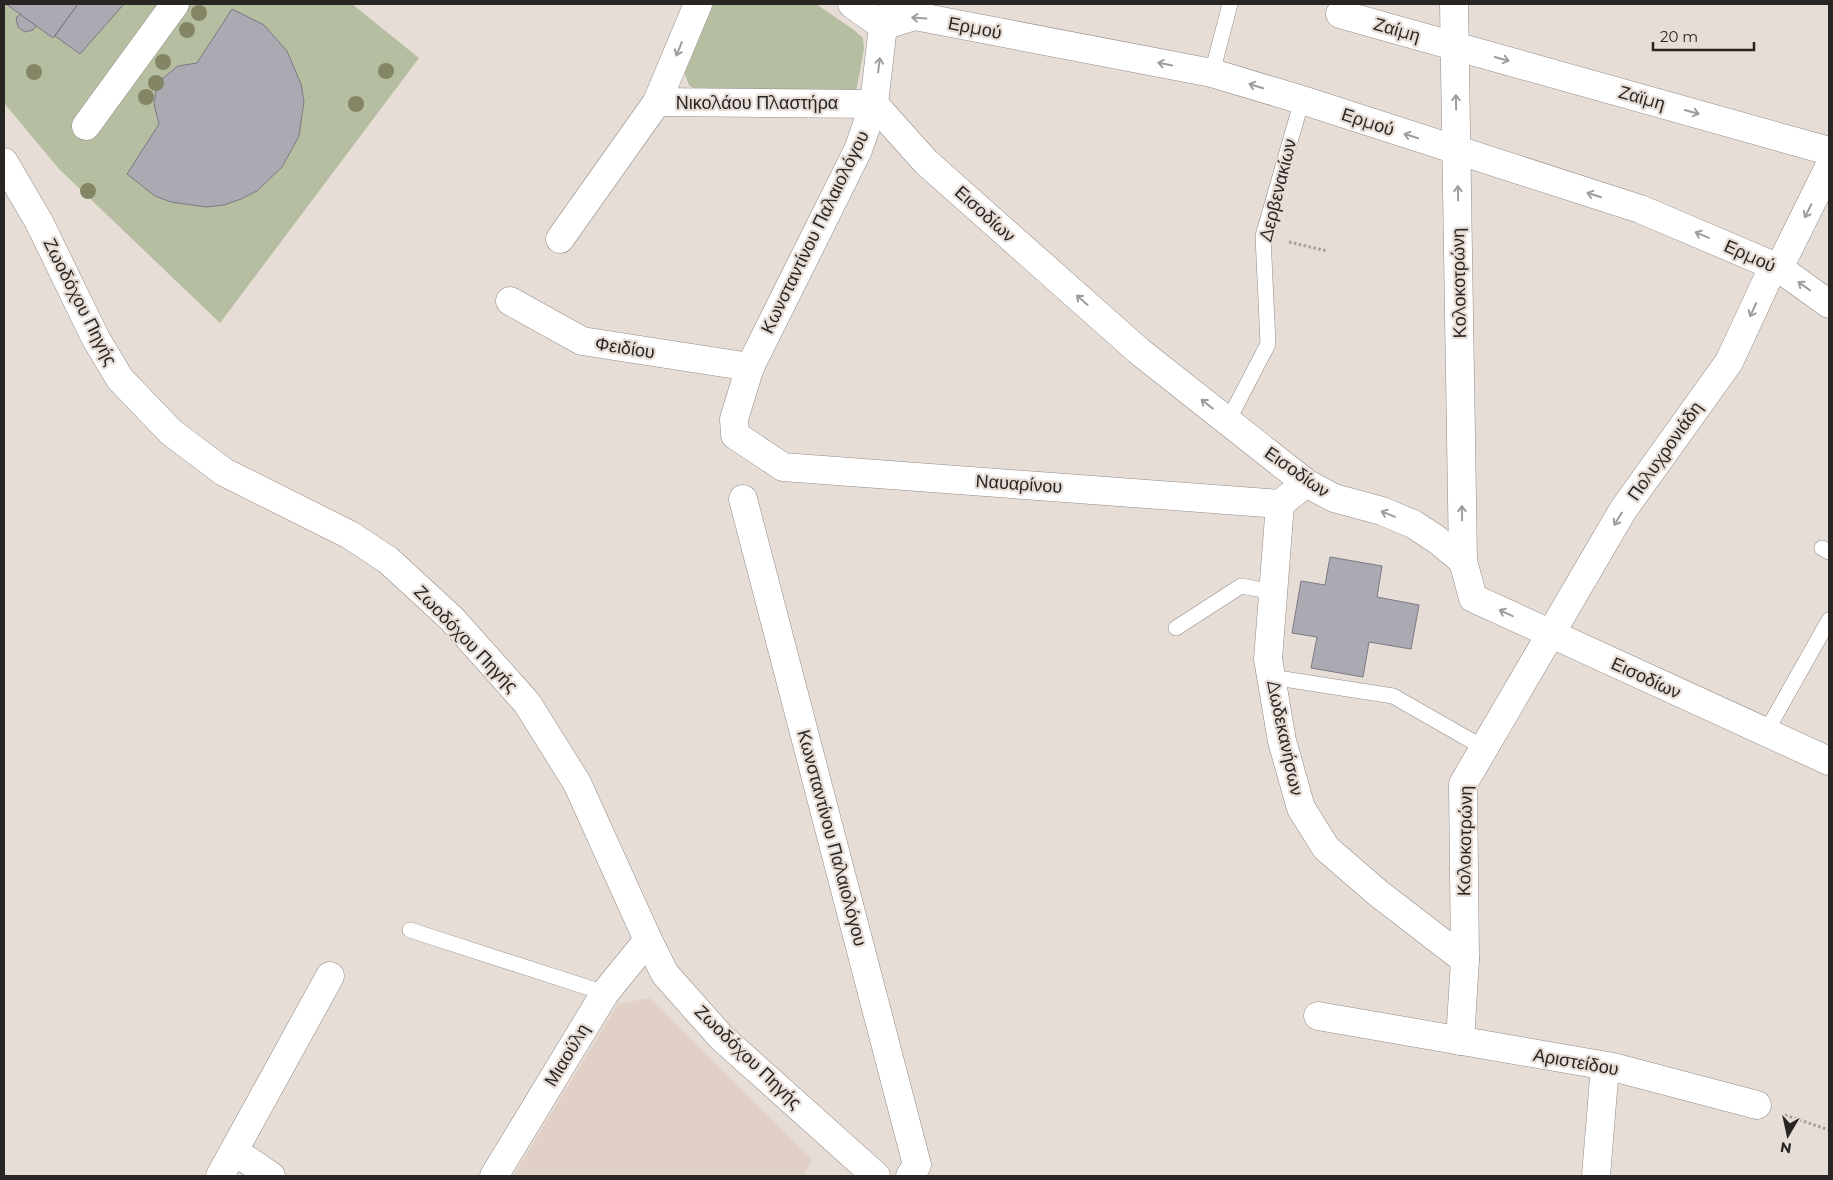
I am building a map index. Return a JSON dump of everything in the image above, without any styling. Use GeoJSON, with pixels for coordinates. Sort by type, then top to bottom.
{"type":"FeatureCollection","features":[{"type":"Feature","properties":{"kind":"street"},"geometry":{"type":"LineString","coordinates":[[86,126],[175,4]]}},
{"type":"Feature","properties":{"kind":"street","name":"Νικολάου Πλαστήρα"},"geometry":{"type":"LineString","coordinates":[[698,4],[657,102],[874,104]]}},
{"type":"Feature","properties":{"kind":"street"},"geometry":{"type":"LineString","coordinates":[[852,4],[890,15]]}},
{"type":"Feature","properties":{"kind":"street","name":"Κολοκοτρώνη"},"geometry":{"type":"LineString","coordinates":[[1454,4],[1463,561]]}},
{"type":"Feature","properties":{"kind":"street","name":"Ζαίμη"},"geometry":{"type":"LineString","coordinates":[[1340,14],[1455,46]]}},
{"type":"Feature","properties":{"kind":"street","name":"Ερμού"},"geometry":{"type":"LineString","coordinates":[[890,15],[915,16],[1212,73],[1302,100],[1640,210],[1776,267],[1829,304]]}},
{"type":"Feature","properties":{"kind":"street","name":"Κωνσταντίνου Παλαιολόγου"},"geometry":{"type":"LineString","coordinates":[[735,435],[734,418],[750,367],[858,150],[874,104],[890,15]]}},
{"type":"Feature","properties":{"kind":"street","name":"Ζαϊμη"},"geometry":{"type":"LineString","coordinates":[[1455,46],[1829,151]]}},
{"type":"Feature","properties":{"kind":"street"},"geometry":{"type":"LineString","coordinates":[[560,239],[657,102]]}},
{"type":"Feature","properties":{"kind":"street","name":"Εισοδίων"},"geometry":{"type":"LineString","coordinates":[[874,104],[926,162],[1140,352],[1306,483],[1334,498],[1382,512],[1413,524],[1436,539],[1463,561],[1474,598],[1829,761]]}},
{"type":"Feature","properties":{"kind":"street","name":"Ζωοδόχου Πηγής"},"geometry":{"type":"LineString","coordinates":[[4,162],[39,222],[96,339],[120,379],[171,432],[224,472],[350,535],[388,560],[452,619],[527,703],[577,783],[665,974],[721,1037],[876,1176]]}},
{"type":"Feature","properties":{"kind":"street","name":"Πολυχρονιάδη"},"geometry":{"type":"LineString","coordinates":[[1550,633],[1623,510],[1729,362],[1776,267],[1829,167]]}},
{"type":"Feature","properties":{"kind":"street","name":"Φειδίου"},"geometry":{"type":"LineString","coordinates":[[510,301],[582,341],[750,367]]}},
{"type":"Feature","properties":{"kind":"street","name":"Ναυαρίνου"},"geometry":{"type":"LineString","coordinates":[[735,435],[783,467],[1280,504]]}},
{"type":"Feature","properties":{"kind":"street"},"geometry":{"type":"LineString","coordinates":[[1280,504],[1306,483]]}},
{"type":"Feature","properties":{"kind":"street","name":"Κωνσταντίνου Παλαιολόγου"},"geometry":{"type":"LineString","coordinates":[[743,499],[917,1165],[910,1176]]}},
{"type":"Feature","properties":{"kind":"street","name":"Δωδεκανήσων"},"geometry":{"type":"LineString","coordinates":[[1280,504],[1268,659],[1282,742],[1301,808],[1326,848],[1378,893],[1465,960]]}},
{"type":"Feature","properties":{"kind":"street","name":"Κολοκοτρώνη"},"geometry":{"type":"LineString","coordinates":[[1460,1041],[1465,960],[1463,784],[1550,633]]}},
{"type":"Feature","properties":{"kind":"street","name":"Μιαούλη"},"geometry":{"type":"LineString","coordinates":[[494,1176],[605,992],[648,940]]}},
{"type":"Feature","properties":{"kind":"street"},"geometry":{"type":"LineString","coordinates":[[220,1176],[330,976]]}},
{"type":"Feature","properties":{"kind":"street","name":"Αριστείδου"},"geometry":{"type":"LineString","coordinates":[[1318,1016],[1605,1066],[1757,1105]]}},
{"type":"Feature","properties":{"kind":"street"},"geometry":{"type":"LineString","coordinates":[[1596,1176],[1605,1066]]}},
{"type":"Feature","properties":{"kind":"street"},"geometry":{"type":"LineString","coordinates":[[234,1151],[271,1176]]}},
{"type":"Feature","properties":{"kind":"lane"},"geometry":{"type":"LineString","coordinates":[[1212,73],[1230,4]]}},
{"type":"Feature","properties":{"kind":"lane","name":"Δερβενακίων"},"geometry":{"type":"LineString","coordinates":[[1228,421],[1268,344],[1263,236],[1302,100]]}},
{"type":"Feature","properties":{"kind":"lane"},"geometry":{"type":"LineString","coordinates":[[1176,628],[1241,586],[1274,592]]}},
{"type":"Feature","properties":{"kind":"lane"},"geometry":{"type":"LineString","coordinates":[[1766,732],[1829,620]]}},
{"type":"Feature","properties":{"kind":"lane"},"geometry":{"type":"LineString","coordinates":[[1271,677],[1393,696],[1484,748]]}},
{"type":"Feature","properties":{"kind":"lane"},"geometry":{"type":"LineString","coordinates":[[410,930],[605,992]]}},
{"type":"Feature","properties":{"kind":"path"},"geometry":{"type":"LineString","coordinates":[[1263,236],[1327,251]]}},
{"type":"Feature","properties":{"kind":"path"},"geometry":{"type":"LineString","coordinates":[[1757,1105],[1829,1130]]}},
{"type":"Feature","properties":{"kind":"shaded area"},"geometry":{"type":"Polygon","coordinates":[[[649,998],[812,1159],[803,1176],[513,1176],[618,1004],[649,998]]]}},
{"type":"Feature","properties":{"kind":"green space"},"geometry":{"type":"Polygon","coordinates":[[[4,4],[352,4],[419,58],[220,323],[59,169],[4,103],[4,4]]]}},
{"type":"Feature","properties":{"kind":"green space"},"geometry":{"type":"Polygon","coordinates":[[[707,4],[816,4],[863,38],[864,49],[856,92],[696,90],[689,85],[684,72],[707,4]]]}},
{"type":"Feature","properties":{"kind":"building"},"geometry":{"type":"Polygon","coordinates":[[[6,4],[78,4],[53,38],[6,4]]]}},
{"type":"Feature","properties":{"kind":"building"},"geometry":{"type":"Polygon","coordinates":[[[78,4],[124,4],[80,54],[55,36],[78,4]]]}},
{"type":"Feature","properties":{"kind":"building"},"geometry":{"type":"Polygon","coordinates":[[[232,9],[264,25],[287,51],[301,84],[304,101],[299,136],[282,167],[257,191],[224,205],[206,207],[171,202],[155,196],[127,174],[159,124],[154,104],[156,91],[162,79],[178,66],[197,63],[232,9]]]}},
{"type":"Feature","properties":{"kind":"building"},"geometry":{"type":"Polygon","coordinates":[[[20,14],[36,26],[33,30],[25,32],[18,27],[16,18],[20,14]]]}},
{"type":"Feature","properties":{"kind":"building"},"geometry":{"type":"Polygon","coordinates":[[[1330,557],[1382,566],[1377,597],[1419,605],[1411,649],[1369,642],[1363,677],[1311,668],[1317,637],[1292,633],[1301,581],[1325,585],[1330,557]]]}}]}
